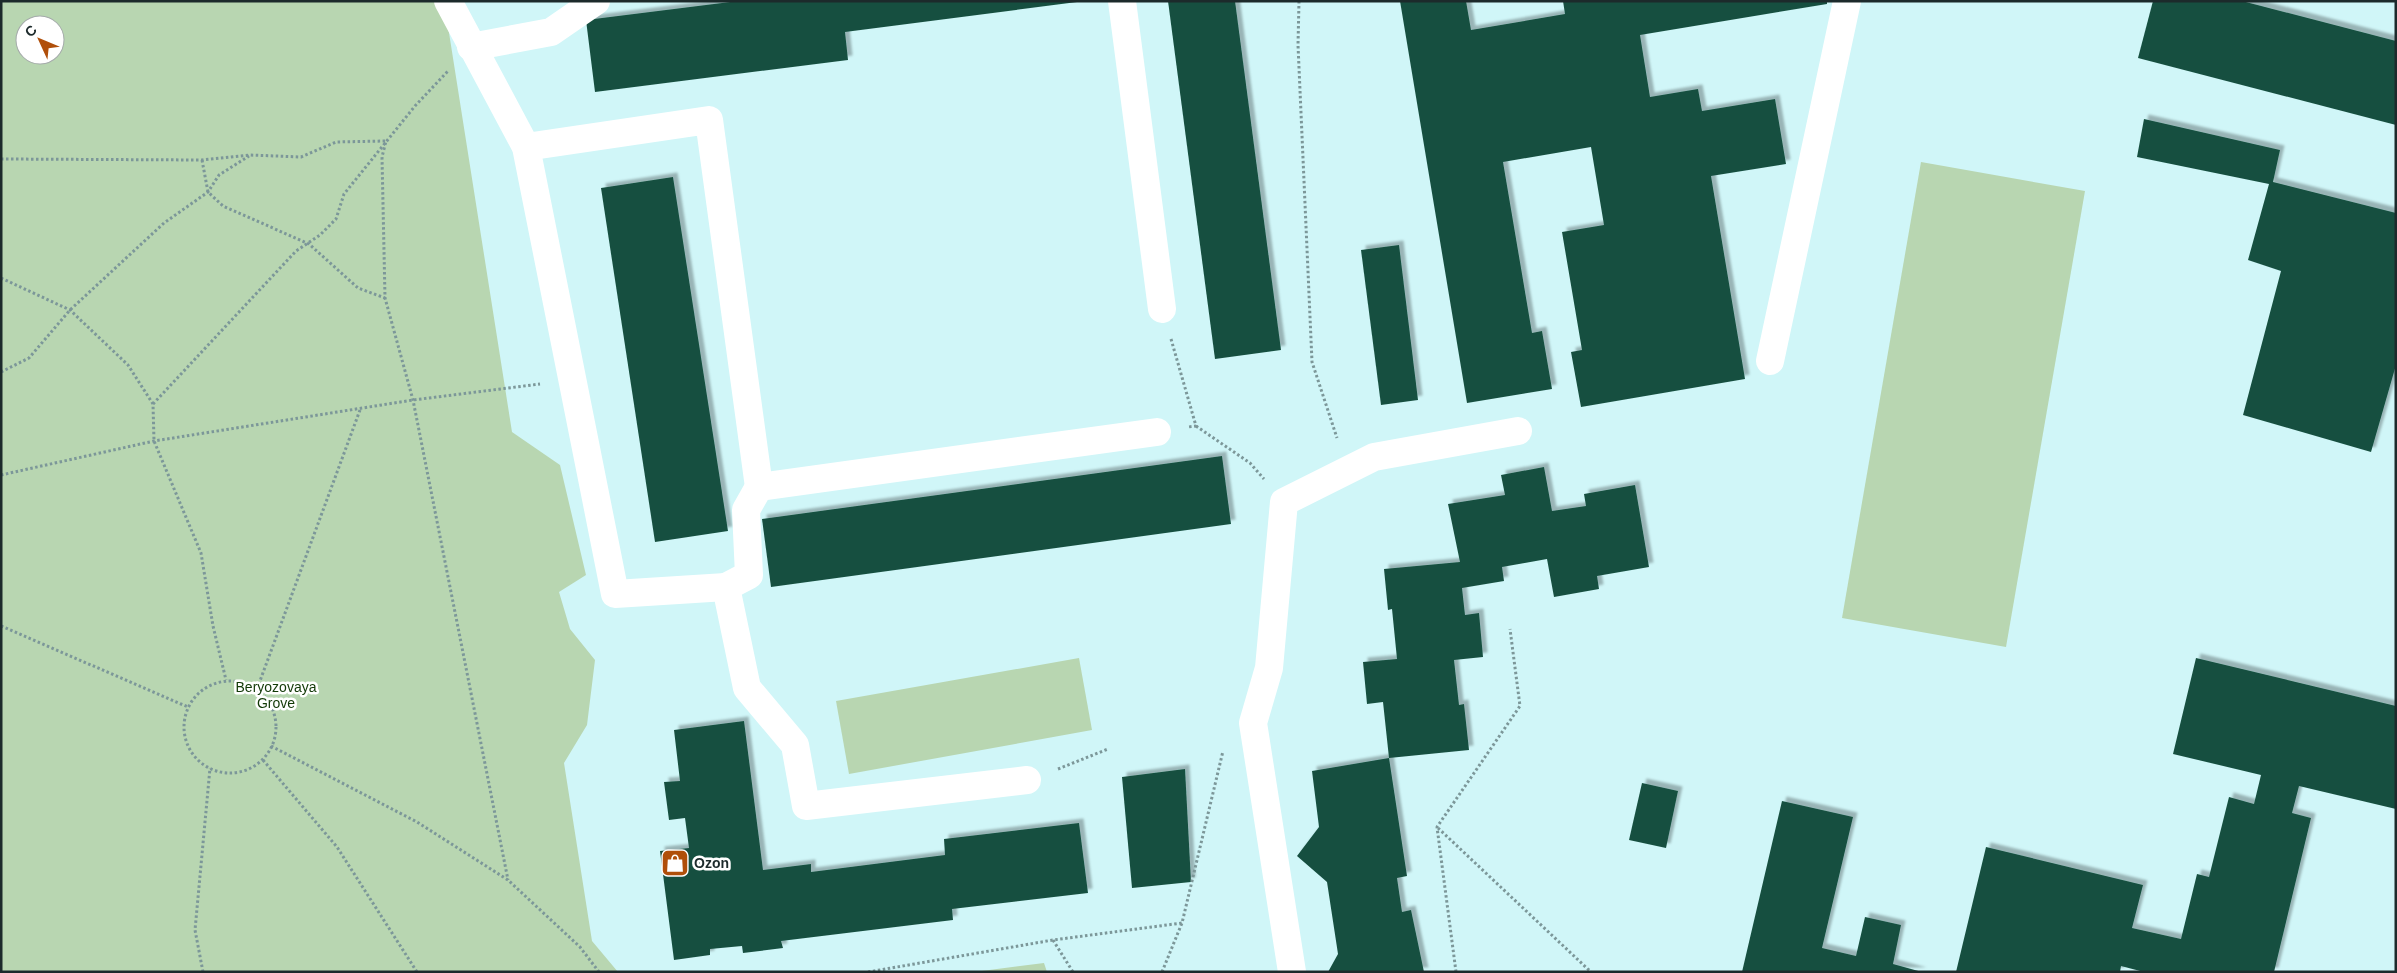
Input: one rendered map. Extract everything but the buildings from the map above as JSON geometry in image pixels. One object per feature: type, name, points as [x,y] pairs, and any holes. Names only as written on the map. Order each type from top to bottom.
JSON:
[{"type":"lane","points":[[448,1],[526,147],[615,594],[726,587],[749,575],[746,510],[759,487],[709,120],[526,147]]},
{"type":"lane","points":[[471,47],[551,32],[596,1]]},
{"type":"lane","points":[[1122,1],[1162,309]]},
{"type":"lane","points":[[1770,361],[1847,1]]},
{"type":"lane","points":[[1292,972],[1253,723],[1269,668],[1284,502],[1374,457],[1518,431]]},
{"type":"lane","points":[[759,487],[1157,432]]},
{"type":"lane","points":[[726,587],[747,688],[795,745],[806,806],[1027,780]]},
{"type":"path","points":[[1299,1],[1298,45],[1312,362],[1348,470]]},
{"type":"path","points":[[152,404],[296,252],[309,244],[336,219],[344,194],[386,141],[471,47]]},
{"type":"path","points":[[1,159],[202,160],[250,155],[301,157],[336,142],[386,141]]},
{"type":"path","points":[[386,141],[382,158],[385,298],[413,400],[508,880]]},
{"type":"path","points":[[1,372],[29,358],[70,310],[164,224],[208,192],[219,175],[250,155]]},
{"type":"path","points":[[202,160],[208,192],[223,206],[309,244],[358,288],[385,298]]},
{"type":"path","points":[[1,278],[70,310],[128,365],[152,404],[154,441],[201,553],[213,626],[226,680]]},
{"type":"path","points":[[1162,309],[1196,426],[1250,463],[1284,502]]},
{"type":"path","points":[[1,476],[154,441],[360,410],[413,400],[572,379]]},
{"type":"path","points":[[256,689],[360,410]]},
{"type":"path","points":[[1157,432],[1196,426]]},
{"type":"path","points":[[1,626],[188,707]]},
{"type":"path","points":[[1456,972],[1437,827],[1520,706],[1510,629]]},
{"type":"path","points":[[226,680],[242,682],[256,689],[268,700],[275,715],[276,731],[272,746],[262,760],[249,769],[234,773],[217,772],[203,765],[191,753],[185,739],[183,723],[188,707],[197,694],[210,684],[226,680]]},
{"type":"path","points":[[272,746],[417,822],[508,880],[580,947],[600,972]]},
{"type":"path","points":[[1162,972],[1182,923],[1225,746]]},
{"type":"path","points":[[1027,780],[1108,749]]},
{"type":"path","points":[[262,760],[337,847],[417,972]]},
{"type":"path","points":[[203,972],[195,930],[210,768]]},
{"type":"path","points":[[1437,827],[1591,972]]},
{"type":"path","points":[[868,972],[1053,940],[1182,923]]},
{"type":"path","points":[[1053,940],[1073,972]]},
{"type":"green space","name":"Beryozovaya Grove","points":[[1,1],[444,1],[512,432],[560,465],[586,575],[559,592],[570,629],[595,660],[587,725],[564,763],[592,941],[618,972],[1,972]]},
{"type":"green space","points":[[1921,162],[2085,191],[2006,647],[1842,618]]},
{"type":"green space","points":[[1079,658],[1092,730],[849,774],[836,701]]},
{"type":"green space","points":[[1044,963],[1047,972],[974,972]]},
{"type":"place","name":"Ozon","points":[[675,863]]}]
